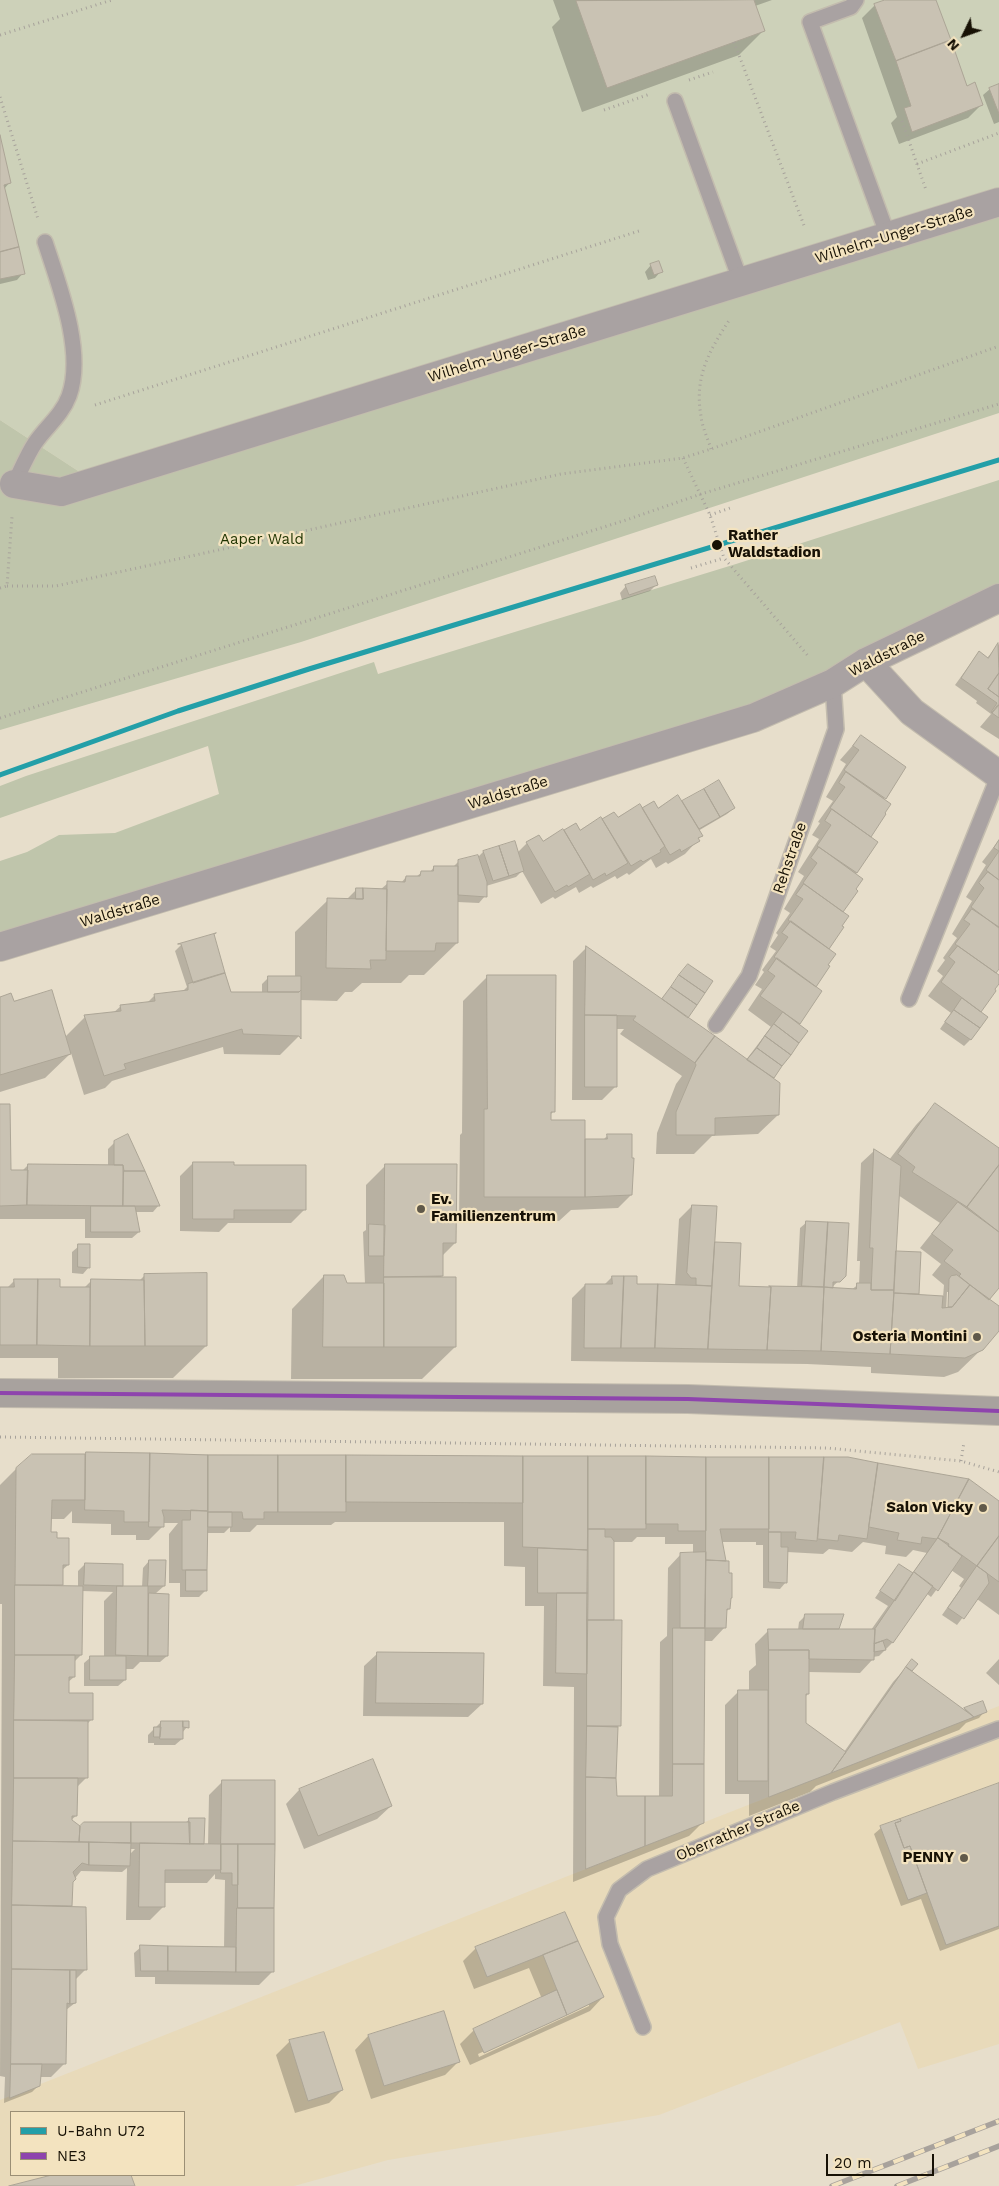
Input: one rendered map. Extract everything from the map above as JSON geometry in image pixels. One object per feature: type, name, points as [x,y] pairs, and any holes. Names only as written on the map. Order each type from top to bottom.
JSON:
[{"type":"main road","points":[[0,1393],[688,1399],[999,1411]]},
{"type":"street","name":"Wilhelm-Unger-Straße","points":[[14,484],[62,492],[999,202]]},
{"type":"street","name":"Waldstraße","points":[[0,948],[753,718],[833,683],[866,662],[999,598]]},
{"type":"street","points":[[866,662],[912,712],[999,775]]},
{"type":"lane","points":[[856,0],[851,6],[810,22],[888,236]]},
{"type":"lane","points":[[675,101],[741,282]]},
{"type":"lane","points":[[14,484],[36,443],[57,418],[68,396],[75,368],[66,308],[45,242]]},
{"type":"lane","name":"Rehstraße","points":[[716,1025],[749,976],[836,728],[833,683]]},
{"type":"lane","points":[[910,999],[999,775]]},
{"type":"lane","name":"Oberrather Straße","points":[[643,2027],[610,1944],[606,1917],[619,1890],[647,1869],[833,1792],[999,1729]]},
{"type":"path","points":[[0,34],[112,0]]},
{"type":"path","points":[[734,42],[817,258]]},
{"type":"path","points":[[0,98],[45,242]]},
{"type":"path","points":[[902,121],[937,222]]},
{"type":"path","points":[[918,164],[999,133]]},
{"type":"path","points":[[57,418],[642,230]]},
{"type":"path","points":[[711,449],[701,417],[699,382],[710,350],[732,316]]},
{"type":"path","points":[[0,588],[6,586],[56,586],[561,474],[683,458],[999,346]]},
{"type":"path","points":[[0,718],[626,520],[701,494],[999,404]]},
{"type":"path","points":[[683,458],[710,515],[724,558],[814,663]]},
{"type":"path","points":[[6,586],[14,484]]},
{"type":"path","points":[[710,515],[733,507]]},
{"type":"path","points":[[691,568],[724,558]]},
{"type":"path","points":[[0,1437],[827,1448],[961,1461],[999,1472]]},
{"type":"shaded area","points":[[999,1706],[999,2044],[918,2069],[900,2022],[659,2115],[388,2160],[294,2186],[0,2186],[0,2100]]},
{"type":"green space","points":[[0,0],[999,0],[999,196],[92,480],[0,420]]},
{"type":"green space","name":"Aaper Wald","points":[[999,196],[999,413],[301,642],[0,730],[0,420],[92,480]]},
{"type":"green space","points":[[999,480],[999,590],[748,711],[0,942],[0,861],[27,852],[59,835],[115,833],[219,794],[208,746],[0,818],[0,786],[374,662],[378,674],[736,564]]},
{"type":"building","points":[[754,0],[765,31],[607,88],[576,1]]},
{"type":"building","points":[[885,0],[936,0],[951,40],[896,61],[874,4]]},
{"type":"building","points":[[951,40],[967,86],[975,82],[983,105],[912,132],[904,108],[911,106],[896,61]]},
{"type":"building","points":[[999,84],[999,114],[989,88]]},
{"type":"building","points":[[0,135],[11,183],[4,185],[19,247],[0,252]]},
{"type":"building","points":[[19,247],[25,274],[0,279],[0,252]]},
{"type":"building","points":[[659,261],[663,272],[654,275],[650,264]]},
{"type":"building","points":[[655,576],[658,585],[629,595],[625,585]]},
{"type":"building","points":[[998,643],[999,673],[988,689],[999,697],[999,705],[992,713],[997,703],[961,678],[979,651],[988,658]]},
{"type":"building","points":[[999,673],[999,697],[988,689]]},
{"type":"building","points":[[999,705],[999,718],[992,713]]},
{"type":"building","points":[[861,735],[906,767],[886,799],[844,770],[859,750],[853,746]]},
{"type":"building","points":[[846,772],[891,804],[871,837],[830,808],[845,787],[839,783]]},
{"type":"building","points":[[719,780],[735,808],[720,817],[704,789]]},
{"type":"building","points":[[704,789],[720,817],[699,829],[682,801]]},
{"type":"building","points":[[678,795],[703,836],[698,838],[700,841],[681,852],[680,849],[670,855],[642,808],[654,801],[658,808]]},
{"type":"building","points":[[640,804],[665,846],[660,850],[661,852],[631,866],[602,819],[614,812],[618,817]]},
{"type":"building","points":[[832,809],[878,842],[857,873],[817,846],[831,825],[825,821]]},
{"type":"building","points":[[601,817],[628,863],[606,876],[605,873],[593,880],[564,830],[576,823],[580,830]]},
{"type":"building","points":[[563,829],[590,874],[555,892],[526,842],[539,835],[543,841]]},
{"type":"building","points":[[999,840],[999,851],[994,848]]},
{"type":"building","points":[[515,841],[524,871],[509,876],[499,846]]},
{"type":"building","points":[[499,846],[509,876],[493,881],[483,851]]},
{"type":"building","points":[[819,847],[863,879],[856,889],[858,891],[843,912],[803,883],[817,863],[811,858]]},
{"type":"building","points":[[999,851],[999,880],[986,870]]},
{"type":"building","points":[[478,855],[487,882],[487,897],[458,895],[458,860]]},
{"type":"building","points":[[434,866],[458,866],[458,943],[436,943],[435,951],[386,951],[387,881],[405,882],[406,876],[420,876],[421,871],[433,871]]},
{"type":"building","points":[[988,872],[999,880],[999,928],[971,907],[984,888],[979,883]]},
{"type":"building","points":[[804,884],[849,916],[829,949],[788,920],[803,899],[796,895]]},
{"type":"building","points":[[356,888],[363,888],[363,899],[356,899]]},
{"type":"building","points":[[363,888],[387,889],[386,960],[370,960],[371,969],[326,968],[327,898],[363,899]]},
{"type":"building","points":[[972,909],[999,927],[999,969],[996,973],[955,944],[970,924],[964,920]]},
{"type":"building","points":[[791,921],[836,954],[816,987],[774,957],[788,937],[782,933]]},
{"type":"building","points":[[216,933],[214,934],[225,973],[193,983],[181,944],[178,944]]},
{"type":"building","points":[[586,946],[715,1036],[695,1063],[633,1020],[636,1016],[585,1015]]},
{"type":"building","points":[[958,946],[999,975],[999,984],[995,989],[996,991],[981,1012],[941,982],[955,962],[949,957]]},
{"type":"building","points":[[777,958],[822,991],[800,1024],[760,996],[775,976],[768,971]]},
{"type":"building","points":[[688,964],[713,981],[705,993],[679,975]]},
{"type":"building","points":[[225,973],[231,992],[299,992],[301,990],[301,1039],[299,1036],[243,1034],[242,1029],[124,1064],[126,1069],[104,1076],[84,1015],[121,1011],[120,1005],[155,1001],[154,994],[188,990],[188,984]]},
{"type":"building","points":[[487,975],[556,975],[555,1112],[551,1112],[551,1120],[585,1120],[585,1197],[484,1197],[484,1109],[487,1109]]},
{"type":"building","points":[[679,975],[705,993],[697,1005],[671,987]]},
{"type":"building","points":[[268,976],[301,976],[301,990],[299,992],[268,992]]},
{"type":"building","points":[[671,987],[697,1005],[688,1018],[662,999]]},
{"type":"building","points":[[52,990],[71,1054],[0,1075],[0,997],[11,993],[14,1001]]},
{"type":"building","points":[[962,998],[988,1017],[980,1028],[954,1010]]},
{"type":"building","points":[[954,1010],[980,1028],[971,1040],[945,1022]]},
{"type":"building","points":[[783,1012],[808,1031],[799,1043],[774,1024]]},
{"type":"building","points":[[585,1015],[617,1015],[617,1087],[585,1087]]},
{"type":"building","points":[[774,1024],[799,1043],[791,1055],[765,1036]]},
{"type":"building","points":[[715,1036],[780,1083],[779,1115],[715,1118],[715,1135],[676,1135],[676,1112],[696,1065],[695,1063]]},
{"type":"building","points":[[765,1036],[791,1055],[782,1066],[757,1048]]},
{"type":"building","points":[[757,1048],[782,1066],[774,1078],[747,1060]]},
{"type":"building","points":[[935,1103],[999,1148],[999,1165],[967,1207],[912,1172],[915,1167],[898,1154]]},
{"type":"building","points":[[0,1104],[10,1104],[11,1170],[28,1170],[27,1205],[0,1206]]},
{"type":"building","points":[[128,1134],[145,1171],[124,1171],[123,1165],[114,1165],[114,1141]]},
{"type":"building","points":[[607,1134],[632,1134],[632,1158],[634,1158],[632,1195],[585,1197],[585,1139],[607,1139]]},
{"type":"building","points":[[874,1149],[901,1166],[894,1290],[871,1290],[873,1248],[870,1248]]},
{"type":"building","points":[[193,1162],[234,1162],[234,1165],[306,1165],[306,1210],[234,1210],[234,1219],[193,1219]]},
{"type":"building","points":[[28,1164],[123,1165],[123,1206],[27,1205]]},
{"type":"building","points":[[385,1164],[457,1164],[456,1243],[443,1243],[443,1276],[384,1277]]},
{"type":"building","points":[[999,1165],[999,1232],[967,1207]]},
{"type":"building","points":[[124,1171],[145,1171],[160,1206],[123,1206]]},
{"type":"building","points":[[958,1202],[999,1232],[999,1288],[989,1300],[959,1276],[961,1274],[944,1261],[953,1250],[932,1234]]},
{"type":"building","points":[[692,1205],[717,1206],[712,1286],[696,1285],[696,1278],[691,1278],[687,1273]]},
{"type":"building","points":[[91,1206],[135,1206],[140,1232],[91,1232]]},
{"type":"building","points":[[806,1221],[828,1222],[824,1287],[802,1286]]},
{"type":"building","points":[[828,1222],[849,1223],[846,1276],[840,1282],[833,1282],[833,1288],[824,1287]]},
{"type":"building","points":[[369,1224],[385,1225],[384,1256],[369,1256]]},
{"type":"building","points":[[715,1242],[741,1243],[739,1286],[771,1287],[767,1350],[708,1349]]},
{"type":"building","points":[[78,1244],[90,1244],[90,1268],[78,1267]]},
{"type":"building","points":[[896,1251],[921,1252],[919,1294],[894,1293]]},
{"type":"building","points":[[207,1273],[207,1346],[145,1346],[144,1274]]},
{"type":"building","points":[[324,1275],[344,1275],[347,1283],[384,1283],[384,1347],[323,1347]]},
{"type":"building","points":[[957,1275],[970,1285],[952,1307],[948,1307],[949,1279],[951,1276]]},
{"type":"building","points":[[612,1276],[624,1276],[621,1348],[584,1348],[585,1284],[612,1284]]},
{"type":"building","points":[[624,1276],[637,1276],[637,1284],[658,1284],[655,1348],[621,1348]]},
{"type":"building","points":[[384,1277],[456,1277],[456,1347],[384,1347]]},
{"type":"building","points":[[14,1279],[38,1279],[37,1345],[0,1345],[0,1287],[14,1287]]},
{"type":"building","points":[[38,1279],[60,1279],[60,1287],[90,1287],[90,1346],[37,1345]]},
{"type":"building","points":[[91,1279],[144,1280],[145,1346],[90,1346]]},
{"type":"building","points":[[857,1283],[871,1283],[871,1290],[894,1290],[890,1354],[821,1351],[824,1287],[856,1289]]},
{"type":"building","points":[[658,1284],[712,1286],[708,1349],[655,1348]]},
{"type":"building","points":[[970,1285],[999,1306],[999,1331],[983,1350],[965,1358],[890,1354],[894,1293],[943,1296],[942,1308],[952,1307]]},
{"type":"building","points":[[769,1286],[824,1287],[821,1351],[767,1350],[771,1287]]},
{"type":"building","points":[[86,1452],[150,1453],[149,1522],[124,1522],[124,1511],[85,1510]]},
{"type":"building","points":[[150,1453],[208,1455],[208,1511],[162,1510],[164,1527],[149,1527]]},
{"type":"building","points":[[32,1454],[85,1454],[85,1500],[52,1500],[51,1532],[57,1532],[57,1538],[69,1538],[69,1565],[63,1565],[63,1585],[15,1585],[16,1468]]},
{"type":"building","points":[[208,1455],[278,1455],[278,1512],[264,1512],[264,1519],[243,1519],[242,1512],[208,1512]]},
{"type":"building","points":[[278,1455],[346,1455],[346,1512],[278,1512]]},
{"type":"building","points":[[346,1455],[523,1456],[523,1503],[346,1502]]},
{"type":"building","points":[[523,1456],[588,1456],[588,1550],[523,1547]]},
{"type":"building","points":[[588,1456],[646,1456],[646,1529],[588,1529]]},
{"type":"building","points":[[646,1456],[706,1457],[706,1531],[678,1531],[678,1524],[646,1524]]},
{"type":"building","points":[[706,1457],[769,1457],[769,1529],[720,1529],[726,1561],[706,1560]]},
{"type":"building","points":[[769,1457],[824,1457],[817,1541],[795,1539],[796,1532],[769,1532]]},
{"type":"building","points":[[824,1457],[848,1457],[878,1463],[867,1539],[839,1535],[838,1541],[818,1539]]},
{"type":"building","points":[[878,1463],[969,1479],[937,1539],[922,1537],[921,1544],[897,1540],[899,1533],[869,1527]]},
{"type":"building","points":[[969,1479],[999,1501],[999,1536],[977,1566],[938,1538]]},
{"type":"building","points":[[191,1510],[208,1511],[207,1570],[182,1570],[182,1520],[190,1520]]},
{"type":"building","points":[[208,1512],[232,1512],[232,1527],[208,1527]]},
{"type":"building","points":[[588,1529],[605,1529],[605,1537],[611,1537],[614,1541],[614,1620],[587,1620]]},
{"type":"building","points":[[769,1532],[781,1532],[781,1547],[788,1547],[787,1583],[769,1582]]},
{"type":"building","points":[[999,1536],[999,1582],[977,1566]]},
{"type":"building","points":[[938,1538],[949,1544],[948,1546],[962,1556],[938,1591],[914,1572]]},
{"type":"building","points":[[538,1548],[588,1550],[588,1593],[538,1593]]},
{"type":"building","points":[[706,1552],[705,1628],[680,1628],[680,1553]]},
{"type":"building","points":[[149,1560],[166,1560],[165,1586],[148,1586]]},
{"type":"building","points":[[706,1560],[729,1561],[729,1573],[732,1573],[732,1598],[730,1609],[727,1609],[726,1628],[705,1628]]},
{"type":"building","points":[[85,1563],[123,1564],[123,1586],[84,1585]]},
{"type":"building","points":[[899,1564],[913,1573],[895,1601],[880,1591]]},
{"type":"building","points":[[977,1566],[987,1573],[989,1583],[964,1619],[948,1608]]},
{"type":"building","points":[[186,1570],[207,1570],[207,1591],[186,1591]]},
{"type":"building","points":[[914,1572],[933,1586],[893,1643],[887,1639],[874,1644],[875,1629]]},
{"type":"building","points":[[15,1585],[83,1586],[82,1655],[15,1655]]},
{"type":"building","points":[[117,1586],[148,1586],[148,1656],[116,1655]]},
{"type":"building","points":[[149,1593],[169,1594],[168,1656],[148,1656]]},
{"type":"building","points":[[557,1593],[588,1593],[587,1674],[556,1673]]},
{"type":"building","points":[[805,1614],[844,1614],[839,1629],[803,1629]]},
{"type":"building","points":[[587,1620],[622,1620],[621,1726],[587,1726]]},
{"type":"building","points":[[673,1628],[705,1628],[704,1764],[673,1764]]},
{"type":"building","points":[[768,1629],[875,1629],[874,1660],[809,1659],[809,1650],[769,1650]]},
{"type":"building","points":[[883,1641],[886,1650],[874,1652],[874,1644]]},
{"type":"building","points":[[769,1650],[809,1650],[809,1694],[806,1694],[806,1723],[846,1752],[831,1773],[769,1797]]},
{"type":"building","points":[[377,1652],[484,1653],[483,1704],[376,1703]]},
{"type":"building","points":[[15,1655],[75,1655],[75,1677],[69,1677],[69,1693],[93,1693],[93,1720],[14,1720]]},
{"type":"building","points":[[90,1656],[126,1656],[126,1680],[90,1680]]},
{"type":"building","points":[[912,1659],[918,1664],[912,1671],[906,1667]]},
{"type":"building","points":[[906,1667],[974,1717],[831,1773],[846,1752]]},
{"type":"building","points":[[738,1690],[768,1690],[768,1781],[738,1781]]},
{"type":"building","points":[[983,1701],[987,1712],[974,1717],[964,1708]]},
{"type":"building","points":[[14,1720],[88,1721],[88,1778],[14,1778]]},
{"type":"building","points":[[161,1721],[183,1721],[183,1739],[160,1739]]},
{"type":"building","points":[[183,1721],[189,1721],[189,1728],[183,1727]]},
{"type":"building","points":[[587,1726],[618,1727],[616,1778],[586,1777]]},
{"type":"building","points":[[154,1727],[161,1727],[160,1737],[154,1737]]},
{"type":"building","points":[[373,1759],[392,1806],[318,1836],[299,1789]]},
{"type":"building","points":[[673,1764],[704,1764],[704,1823],[645,1846],[645,1796],[672,1796]]},
{"type":"building","points":[[586,1777],[616,1778],[617,1796],[645,1796],[645,1846],[586,1869]]},
{"type":"building","points":[[14,1778],[78,1778],[77,1816],[72,1816],[72,1820],[80,1826],[79,1842],[13,1841]]},
{"type":"building","points":[[222,1780],[275,1780],[275,1844],[221,1844]]},
{"type":"building","points":[[999,1783],[999,1926],[946,1945],[910,1846],[904,1848],[895,1823],[901,1821],[900,1819]]},
{"type":"building","points":[[189,1818],[205,1818],[204,1844],[190,1844]]},
{"type":"building","points":[[900,1819],[901,1821],[895,1823],[904,1848],[910,1846],[927,1893],[908,1900],[880,1826]]},
{"type":"building","points":[[84,1822],[131,1822],[131,1843],[79,1842],[80,1826]]},
{"type":"building","points":[[131,1822],[190,1822],[190,1844],[131,1843]]},
{"type":"building","points":[[13,1841],[89,1842],[89,1865],[82,1863],[73,1872],[76,1879],[73,1882],[72,1906],[12,1905]]},
{"type":"building","points":[[89,1842],[131,1843],[130,1866],[89,1865]]},
{"type":"building","points":[[140,1843],[221,1844],[221,1870],[165,1870],[165,1907],[139,1907]]},
{"type":"building","points":[[221,1844],[238,1844],[238,1885],[232,1885],[232,1873],[221,1873]]},
{"type":"building","points":[[238,1844],[275,1844],[274,1908],[238,1908]]},
{"type":"building","points":[[12,1905],[86,1907],[87,1970],[12,1969]]},
{"type":"building","points":[[237,1908],[274,1908],[274,1972],[236,1972]]},
{"type":"building","points":[[565,1912],[578,1941],[487,1977],[475,1947]]},
{"type":"building","points":[[578,1941],[604,1997],[567,2015],[543,1955]]},
{"type":"building","points":[[140,1945],[168,1946],[168,1971],[141,1971]]},
{"type":"building","points":[[168,1946],[236,1947],[236,1972],[168,1971]]},
{"type":"building","points":[[12,1969],[70,1970],[70,2004],[67,2003],[66,2064],[11,2064]]},
{"type":"building","points":[[70,1970],[76,1970],[76,2003],[70,2004]]},
{"type":"building","points":[[557,1990],[567,2015],[484,2053],[473,2029]]},
{"type":"building","points":[[444,2011],[460,2062],[384,2086],[368,2035]]},
{"type":"building","points":[[324,2032],[343,2090],[308,2101],[289,2040]]},
{"type":"building","points":[[11,2064],[42,2064],[40,2086],[10,2098]]},
{"type":"building","points":[[48,2176],[131,2176],[135,2186],[9,2186]]},
{"type":"railway","points":[[832,2186],[999,2121]]},
{"type":"railway","points":[[897,2186],[999,2146]]},
{"type":"metro line","name":"U72","points":[[0,775],[178,711],[309,669],[999,460]]},
{"type":"transit line","name":"NE3","points":[[0,1393],[688,1399],[999,1411]]},
{"type":"place","name":"Rather Waldstadion","points":[[717,545]]},
{"type":"place","name":"Ev. Familienzentrum","points":[[421,1209]]},
{"type":"place","name":"Osteria Montini","points":[[977,1337]]},
{"type":"place","name":"Salon Vicky","points":[[983,1508]]},
{"type":"place","name":"PENNY","points":[[964,1858]]}]
